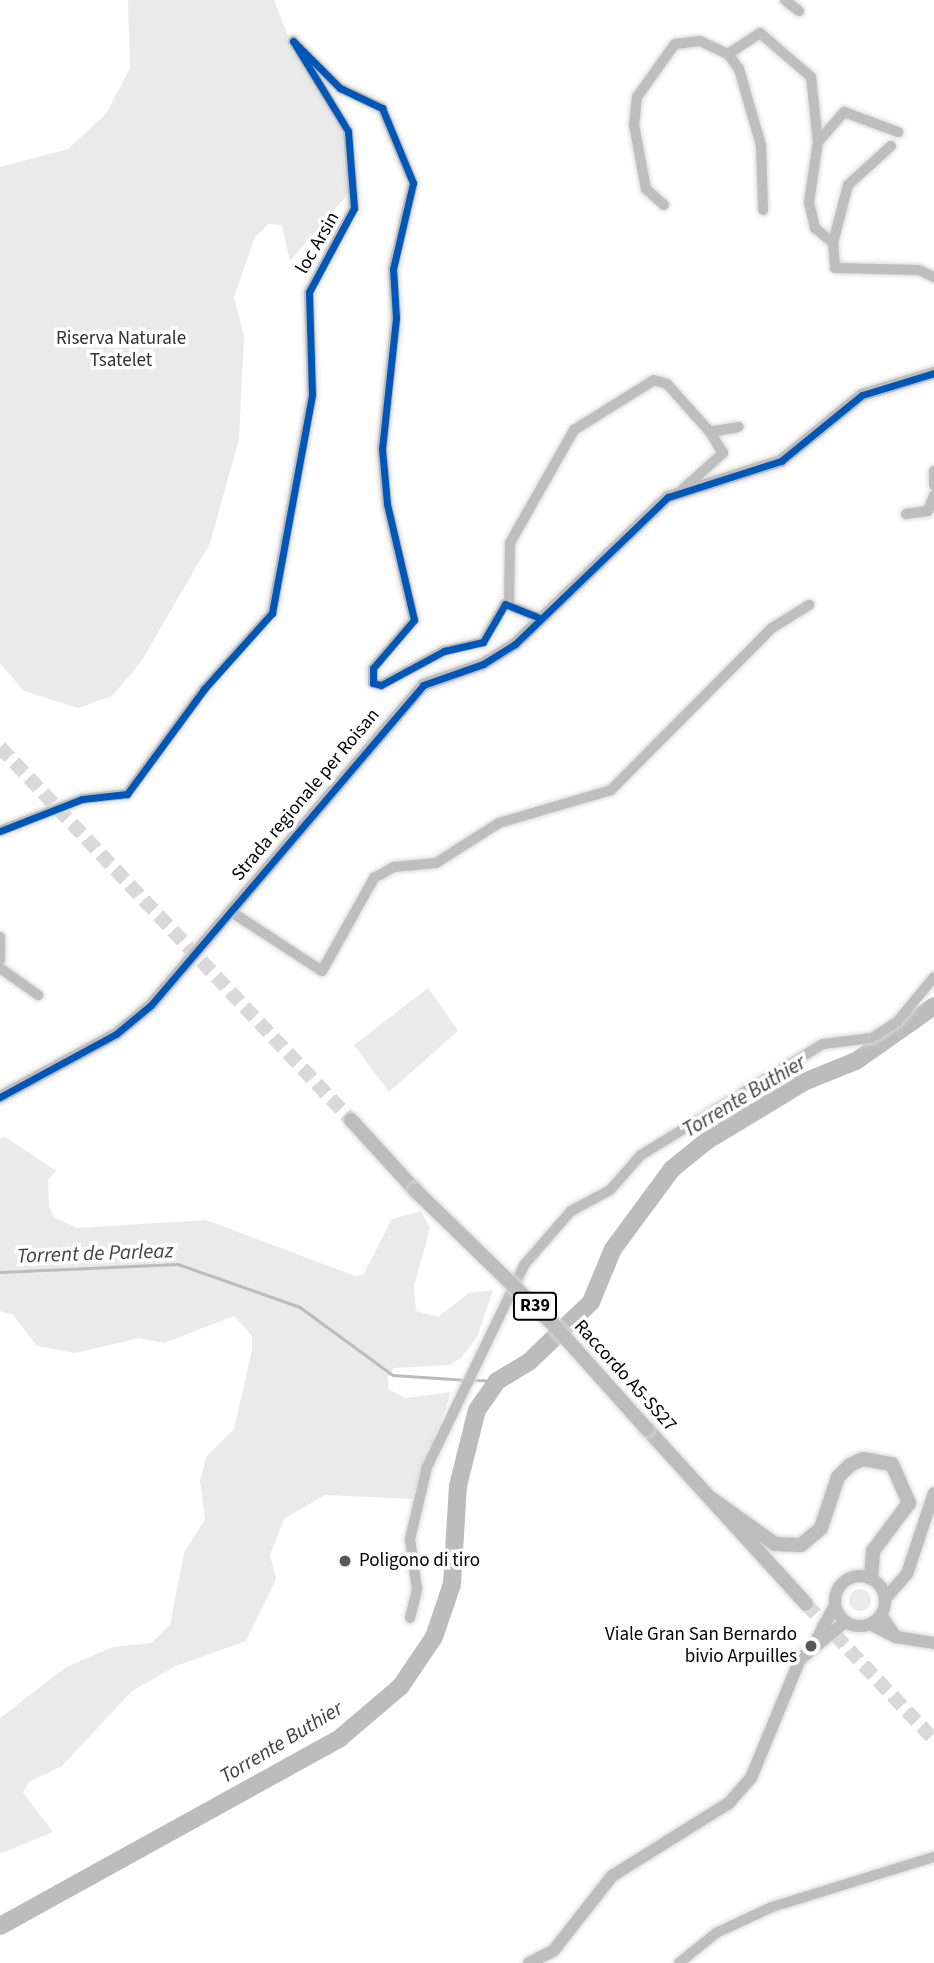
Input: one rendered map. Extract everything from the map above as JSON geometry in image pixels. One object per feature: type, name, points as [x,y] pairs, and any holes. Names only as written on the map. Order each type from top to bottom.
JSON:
[{"type":"highway","name":"Raccordo A5-SS27","points":[[351,1120],[415,1190],[544,1315],[806,1604]]},
{"type":"highway","points":[[709,1497],[775,1544],[801,1545],[821,1528],[838,1477],[850,1465],[863,1459],[892,1464],[909,1503],[873,1551],[875,1581]]},
{"type":"main road","name":"Strada regionale per Roisan","points":[[0,1097],[134,1021],[409,698],[433,678],[496,658],[645,513],[683,489],[781,461],[862,394],[934,373]]},
{"type":"main road","points":[[870,1624],[881,1615],[885,1598],[909,1567],[934,1493]]},
{"type":"main road","points":[[529,1963],[554,1950],[612,1877],[729,1803],[751,1778],[786,1681],[814,1644],[835,1606],[842,1583],[875,1581],[890,1584],[909,1567]]},
{"type":"main road","points":[[875,1581],[885,1598]]},
{"type":"main road","points":[[835,1606],[845,1622]]},
{"type":"main road","points":[[881,1615],[896,1637]]},
{"type":"main road","points":[[814,1644],[845,1622],[870,1624],[896,1637],[934,1643]]},
{"type":"street","points":[[785,0],[799,11]]},
{"type":"street","points":[[728,54],[760,33],[778,43],[811,76],[818,142],[809,202],[816,228],[833,243]]},
{"type":"street","name":"loc Arsin","points":[[0,831],[82,799],[127,794],[204,689],[272,613],[312,396],[309,292],[354,208],[348,131],[293,41],[340,88],[383,108],[414,183],[393,269],[396,318],[382,449],[387,504],[414,620],[373,668],[373,683],[381,685],[444,651],[483,642],[509,602]]},
{"type":"street","points":[[664,205],[646,189],[634,125],[637,97],[675,44],[700,41],[728,54],[739,69],[761,145],[763,210]]},
{"type":"street","points":[[818,142],[844,112],[898,132]]},
{"type":"street","points":[[891,146],[848,185],[833,243],[835,268],[919,270],[934,277]]},
{"type":"street","points":[[538,617],[509,602],[510,543],[575,430],[654,380],[667,384],[710,432],[723,453],[683,489]]},
{"type":"street","points":[[710,432],[739,427]]},
{"type":"street","points":[[934,471],[934,485]]},
{"type":"street","points":[[906,514],[928,511],[934,495]]},
{"type":"street","points":[[230,911],[322,971],[374,878],[394,867],[436,863],[499,823],[611,790],[772,628],[809,605]]},
{"type":"street","points":[[0,937],[0,960]]},
{"type":"street","points":[[0,968],[38,995]]},
{"type":"street","points":[[410,1618],[417,1604],[410,1539],[414,1517],[455,1405],[524,1265],[570,1211],[604,1194],[641,1155],[823,1044],[872,1038],[897,1023],[934,977]]},
{"type":"street","points":[[679,1963],[716,1933],[772,1907],[934,1857]]},
{"type":"green space","name":"Riserva Naturale Tsatelet","points":[[128,0],[274,0],[288,36],[346,132],[350,192],[290,261],[282,225],[269,224],[255,237],[234,297],[244,336],[239,439],[210,543],[141,662],[112,696],[78,708],[24,691],[0,663],[0,167],[68,149],[106,114],[130,68]]},
{"type":"green space","points":[[428,988],[458,1031],[389,1092],[354,1045]]},
{"type":"green space","points":[[5,1137],[56,1171],[48,1180],[49,1206],[54,1217],[77,1228],[206,1220],[355,1276],[363,1275],[392,1219],[421,1211],[430,1228],[414,1286],[416,1311],[438,1317],[469,1293],[493,1290],[477,1337],[461,1358],[450,1365],[394,1368],[388,1377],[388,1389],[405,1398],[451,1392],[414,1499],[325,1495],[284,1519],[270,1555],[276,1579],[246,1641],[176,1666],[132,1691],[62,1766],[29,1782],[23,1793],[53,1832],[0,1854],[0,1718],[66,1667],[113,1647],[151,1643],[170,1625],[184,1553],[205,1519],[200,1481],[206,1457],[234,1429],[252,1350],[252,1336],[234,1316],[164,1343],[139,1338],[75,1353],[37,1346],[13,1315],[0,1311],[0,1139]]},
{"type":"green space","points":[[860,1589],[868,1592],[871,1600],[868,1608],[860,1611],[852,1608],[849,1600],[852,1592]]},
{"type":"waterway","name":"Torrente Buthier","points":[[0,1926],[340,1738],[401,1686],[434,1637],[452,1584],[458,1486],[477,1410],[497,1381],[530,1361],[591,1302],[613,1249],[672,1169],[708,1140],[804,1082],[856,1061],[934,1006]]},
{"type":"waterway","name":"Torrent de Parleaz","points":[[0,1272],[178,1264],[300,1307],[393,1375],[467,1380]]},
{"type":"waterway","name":"Torrent de Parleaz","points":[[473,1380],[497,1381]]},
{"type":"tunnel","points":[[0,747],[351,1120]]},
{"type":"tunnel","points":[[806,1604],[934,1740]]},
{"type":"cycle path","points":[[0,831],[82,799],[127,794],[204,689],[272,613],[312,395],[309,292],[354,208],[348,131],[293,41],[340,88],[382,108],[413,183],[393,269],[396,318],[382,449],[387,504],[414,620],[373,668],[373,683],[381,685],[444,651],[483,642],[505,604],[538,617]]},
{"type":"cycle path","points":[[0,1097],[116,1034],[151,1005],[423,685],[483,664],[515,644],[668,497],[781,461],[862,395],[934,373]]},
{"type":"place","name":"Poligono di tiro","points":[[345,1561]]},
{"type":"place","name":"Viale Gran San Bernardo bivio Arpuilles","points":[[811,1646]]}]
